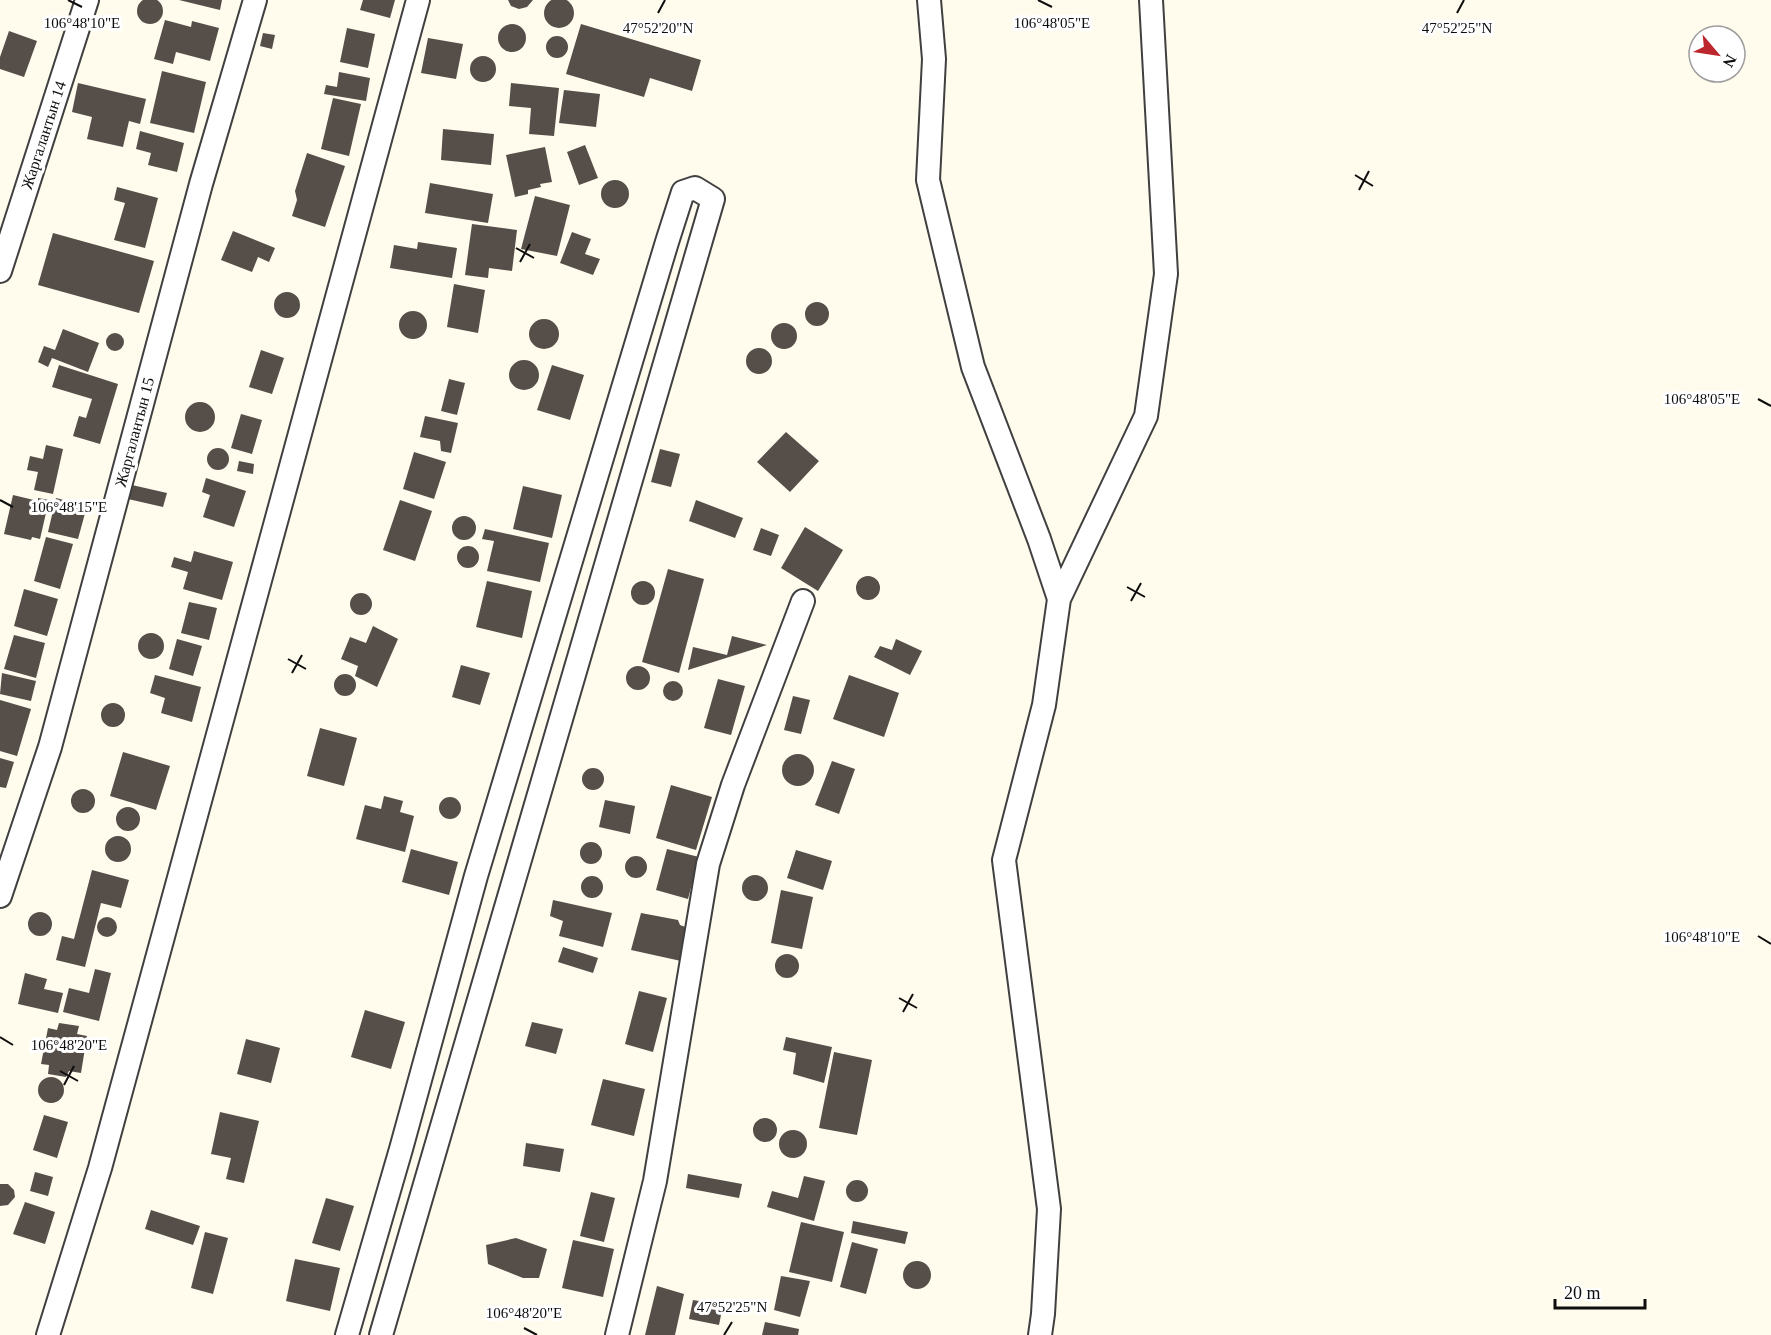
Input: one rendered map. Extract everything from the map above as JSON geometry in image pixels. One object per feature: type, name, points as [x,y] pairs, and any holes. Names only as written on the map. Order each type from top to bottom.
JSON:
[{"type":"street","name":"Жаргалантын 14","points":[[0,271],[87,0]]},
{"type":"street","name":"Жаргалантын 15","points":[[0,896],[50,747],[201,184],[255,0]]},
{"type":"street","points":[[48,1335],[100,1168],[417,0]]},
{"type":"street","points":[[929,0],[934,59],[928,180],[973,367],[1039,538],[1059,599]]},
{"type":"street","points":[[1040,1335],[1049,1209],[1004,860],[1044,705],[1059,599],[1146,416],[1166,274],[1151,0]]},
{"type":"street","points":[[346,1335],[401,1149],[476,876],[666,242],[683,192],[695,188],[713,199],[381,1335]]},
{"type":"street","points":[[617,1335],[655,1181],[708,864],[733,785],[803,601]]},
{"type":"street","points":[[476,876],[512,887]]},
{"type":"street","points":[[401,1149],[433,1159]]},
{"type":"building","points":[[150,-2],[159,2],[163,11],[159,20],[150,24],[141,20],[137,11],[141,2]]},
{"type":"building","points":[[559,-2],[565,-1],[573,7],[573,19],[565,27],[559,28],[553,27],[545,19],[544,13],[545,7],[553,-1]]},
{"type":"building","points":[[179,0],[222,0],[220,10]]},
{"type":"building","points":[[363,0],[395,0],[390,18],[360,10]]},
{"type":"building","points":[[508,0],[533,0],[527,7],[519,9],[511,6]]},
{"type":"building","points":[[165,20],[191,27],[192,21],[219,28],[210,61],[176,52],[173,64],[154,59]]},
{"type":"building","points":[[512,24],[522,28],[526,38],[522,48],[512,52],[502,48],[498,38],[502,28]]},
{"type":"building","points":[[581,24],[701,60],[692,91],[650,78],[644,97],[566,74]]},
{"type":"building","points":[[347,28],[375,34],[368,68],[340,62]]},
{"type":"building","points":[[9,31],[37,41],[24,77],[0,69],[0,57]]},
{"type":"building","points":[[263,33],[275,35],[272,49],[260,46]]},
{"type":"building","points":[[557,36],[565,39],[568,47],[565,55],[557,58],[549,55],[546,47],[549,39]]},
{"type":"building","points":[[428,38],[463,44],[456,79],[421,73]]},
{"type":"building","points":[[483,56],[492,60],[496,69],[492,78],[483,82],[474,78],[470,69],[474,60]]},
{"type":"building","points":[[162,71],[206,82],[194,133],[150,123]]},
{"type":"building","points":[[339,72],[370,78],[366,101],[324,94],[326,85],[337,87]]},
{"type":"building","points":[[78,83],[146,99],[140,124],[129,121],[123,147],[87,139],[92,117],[72,112]]},
{"type":"building","points":[[511,83],[559,88],[554,136],[529,134],[531,108],[509,106]]},
{"type":"building","points":[[564,90],[600,94],[596,127],[559,123]]},
{"type":"building","points":[[333,98],[361,104],[349,156],[321,149]]},
{"type":"building","points":[[443,129],[494,134],[491,165],[441,160]]},
{"type":"building","points":[[140,131],[184,143],[177,172],[148,165],[151,153],[136,149]]},
{"type":"building","points":[[585,145],[598,178],[579,185],[567,152]]},
{"type":"building","points":[[545,147],[552,182],[540,184],[541,187],[528,190],[528,194],[515,197],[506,155]]},
{"type":"building","points":[[307,153],[345,166],[325,227],[292,216],[297,200],[295,191]]},
{"type":"building","points":[[615,180],[625,184],[629,194],[625,204],[615,208],[605,204],[601,194],[605,184]]},
{"type":"building","points":[[430,183],[493,194],[488,223],[425,213]]},
{"type":"building","points":[[117,187],[158,198],[145,248],[114,240],[125,203],[114,200]]},
{"type":"building","points":[[535,196],[570,205],[557,256],[521,249]]},
{"type":"building","points":[[472,224],[517,230],[512,271],[489,268],[488,278],[465,275]]},
{"type":"building","points":[[233,231],[275,248],[269,262],[258,257],[252,272],[221,260]]},
{"type":"building","points":[[572,232],[591,239],[585,254],[600,259],[593,275],[560,263]]},
{"type":"building","points":[[53,233],[154,261],[139,313],[38,285]]},
{"type":"building","points":[[418,242],[457,248],[452,278],[390,268],[394,245],[417,249]]},
{"type":"building","points":[[454,284],[485,290],[478,333],[447,327]]},
{"type":"building","points":[[287,292],[296,296],[300,305],[296,314],[287,318],[278,314],[274,305],[278,296]]},
{"type":"building","points":[[817,302],[822,303],[828,309],[828,319],[822,325],[817,326],[812,325],[806,319],[805,314],[806,309],[812,303]]},
{"type":"building","points":[[413,311],[423,315],[427,325],[423,335],[413,339],[403,335],[399,325],[403,315]]},
{"type":"building","points":[[544,319],[550,320],[558,328],[558,340],[550,348],[544,349],[538,348],[530,340],[529,334],[530,328],[538,320]]},
{"type":"building","points":[[784,323],[793,327],[797,336],[793,345],[784,349],[775,345],[771,336],[775,327]]},
{"type":"building","points":[[63,329],[99,343],[88,372],[52,358],[48,367],[38,362],[44,346],[55,350]]},
{"type":"building","points":[[111,333],[119,333],[124,338],[122,349],[111,351],[106,346],[106,338]]},
{"type":"building","points":[[759,348],[768,352],[772,361],[768,370],[759,374],[750,370],[746,361],[750,352]]},
{"type":"building","points":[[261,350],[284,358],[272,394],[249,387]]},
{"type":"building","points":[[524,360],[534,365],[539,375],[534,385],[524,390],[514,385],[509,375],[514,365]]},
{"type":"building","points":[[59,365],[118,384],[100,444],[73,436],[79,416],[86,418],[92,399],[52,387]]},
{"type":"building","points":[[552,365],[584,375],[570,420],[537,410]]},
{"type":"building","points":[[449,379],[465,383],[457,415],[441,411]]},
{"type":"building","points":[[200,402],[206,403],[214,411],[214,423],[206,431],[200,432],[194,431],[186,423],[185,417],[186,411],[194,403]]},
{"type":"building","points":[[241,414],[262,420],[252,454],[231,448]]},
{"type":"building","points":[[425,416],[458,423],[451,453],[441,451],[440,441],[420,437]]},
{"type":"building","points":[[786,432],[819,461],[790,492],[757,462]]},
{"type":"building","points":[[46,445],[63,449],[53,494],[34,490],[38,472],[27,470],[30,456],[43,459]]},
{"type":"building","points":[[218,448],[226,451],[229,459],[226,467],[218,470],[210,467],[207,459],[210,451]]},
{"type":"building","points":[[660,449],[680,454],[671,487],[651,482]]},
{"type":"building","points":[[414,452],[446,462],[434,499],[403,489]]},
{"type":"building","points":[[239,461],[254,464],[253,474],[237,471]]},
{"type":"building","points":[[206,478],[246,491],[234,527],[203,517],[210,495],[202,492]]},
{"type":"building","points":[[132,485],[167,493],[163,507],[128,499]]},
{"type":"building","points":[[523,486],[562,495],[552,538],[513,529]]},
{"type":"building","points":[[13,495],[38,501],[38,498],[49,500],[40,539],[32,537],[31,540],[4,534]]},
{"type":"building","points":[[56,498],[87,506],[78,539],[48,532]]},
{"type":"building","points":[[400,500],[432,511],[415,561],[383,550]]},
{"type":"building","points":[[696,500],[743,518],[735,538],[689,521]]},
{"type":"building","points":[[464,516],[473,519],[476,528],[473,537],[464,540],[455,537],[452,528],[455,519]]},
{"type":"building","points":[[805,527],[843,550],[818,591],[781,568]]},
{"type":"building","points":[[761,528],[779,535],[771,556],[753,550]]},
{"type":"building","points":[[485,529],[549,543],[540,582],[487,571],[494,541],[482,539]]},
{"type":"building","points":[[46,537],[73,544],[60,589],[34,581]]},
{"type":"building","points":[[468,546],[476,549],[479,557],[476,565],[468,568],[460,565],[457,557],[460,549]]},
{"type":"building","points":[[194,551],[233,562],[222,600],[183,589],[188,572],[171,567],[174,557],[191,562]]},
{"type":"building","points":[[668,569],[704,579],[679,673],[642,662]]},
{"type":"building","points":[[868,576],[873,577],[879,583],[879,593],[873,599],[868,600],[863,599],[857,593],[856,588],[857,583],[863,577]]},
{"type":"building","points":[[487,581],[532,591],[522,638],[476,627]]},
{"type":"building","points":[[643,581],[651,585],[655,593],[651,601],[643,605],[635,601],[631,593],[635,585]]},
{"type":"building","points":[[24,589],[58,599],[47,636],[14,626]]},
{"type":"building","points":[[361,593],[369,596],[372,604],[369,612],[361,615],[353,612],[350,604],[353,596]]},
{"type":"building","points":[[189,602],[217,608],[209,640],[181,633]]},
{"type":"building","points":[[373,626],[398,639],[377,687],[355,676],[358,666],[341,659],[350,637],[366,643]]},
{"type":"building","points":[[151,633],[160,637],[164,646],[160,655],[151,659],[142,655],[138,646],[142,637]]},
{"type":"building","points":[[14,635],[45,643],[36,678],[4,669]]},
{"type":"building","points":[[732,636],[767,645],[688,670],[693,647],[727,655]]},
{"type":"building","points":[[177,639],[202,646],[193,676],[169,669]]},
{"type":"building","points":[[896,639],[922,651],[910,675],[874,657],[880,646],[892,650]]},
{"type":"building","points":[[461,665],[490,673],[480,705],[452,697]]},
{"type":"building","points":[[638,666],[647,669],[650,678],[647,687],[638,690],[629,687],[626,678],[629,669]]},
{"type":"building","points":[[2,673],[36,681],[31,701],[0,694]]},
{"type":"building","points":[[345,674],[353,677],[356,685],[353,693],[345,696],[337,693],[334,685],[337,677]]},
{"type":"building","points":[[155,675],[201,687],[192,722],[161,713],[165,698],[150,693]]},
{"type":"building","points":[[849,675],[899,693],[884,737],[833,719]]},
{"type":"building","points":[[718,679],[745,686],[731,735],[704,728]]},
{"type":"building","points":[[673,681],[680,684],[683,691],[680,698],[673,701],[666,698],[663,691],[666,684]]},
{"type":"building","points":[[793,696],[810,700],[801,734],[784,730]]},
{"type":"building","points":[[0,700],[31,709],[17,756],[0,751]]},
{"type":"building","points":[[113,703],[122,706],[125,715],[122,724],[113,727],[104,724],[101,715],[104,706]]},
{"type":"building","points":[[320,728],[357,738],[344,786],[307,776]]},
{"type":"building","points":[[123,752],[170,766],[156,810],[110,796]]},
{"type":"building","points":[[798,754],[809,759],[814,770],[809,781],[798,786],[787,781],[782,770],[787,759]]},
{"type":"building","points":[[0,758],[14,762],[6,788],[0,787]]},
{"type":"building","points":[[832,761],[855,769],[839,814],[815,805]]},
{"type":"building","points":[[593,768],[601,771],[604,779],[601,787],[593,790],[585,787],[582,779],[585,771]]},
{"type":"building","points":[[671,785],[712,797],[696,850],[656,838]]},
{"type":"building","points":[[78,789],[88,789],[95,796],[95,806],[88,813],[78,813],[71,806],[71,796]]},
{"type":"building","points":[[384,796],[403,801],[400,812],[414,816],[405,852],[356,839],[365,805],[381,809]]},
{"type":"building","points":[[450,797],[458,800],[461,808],[458,816],[450,819],[442,816],[439,808],[442,800]]},
{"type":"building","points":[[605,800],[635,806],[630,834],[599,827]]},
{"type":"building","points":[[128,807],[137,810],[140,819],[137,828],[128,831],[119,828],[116,819],[119,810]]},
{"type":"building","points":[[118,836],[127,840],[131,849],[127,858],[118,862],[109,858],[105,849],[109,840]]},
{"type":"building","points":[[591,842],[599,845],[602,853],[599,861],[591,864],[583,861],[580,853],[583,845]]},
{"type":"building","points":[[411,849],[458,862],[449,895],[402,882]]},
{"type":"building","points":[[667,849],[699,857],[688,899],[656,890]]},
{"type":"building","points":[[796,850],[832,861],[823,890],[787,878]]},
{"type":"building","points":[[636,856],[644,859],[647,867],[644,875],[636,878],[628,875],[625,867],[628,859]]},
{"type":"building","points":[[92,870],[129,880],[121,908],[101,903],[85,967],[56,960],[62,936],[74,939]]},
{"type":"building","points":[[755,875],[764,879],[768,888],[764,897],[755,901],[746,897],[742,888],[746,879]]},
{"type":"building","points":[[592,876],[600,879],[603,887],[600,895],[592,898],[584,895],[581,887],[584,879]]},
{"type":"building","points":[[781,890],[813,897],[802,949],[771,943]]},
{"type":"building","points":[[553,900],[612,913],[603,947],[559,936],[563,921],[550,916]]},
{"type":"building","points":[[40,912],[49,915],[52,924],[49,933],[40,936],[31,933],[28,924],[31,915]]},
{"type":"building","points":[[641,913],[678,920],[680,925],[688,928],[681,961],[631,950]]},
{"type":"building","points":[[103,917],[111,917],[117,923],[117,931],[111,937],[103,937],[97,931],[97,923]]},
{"type":"building","points":[[563,947],[598,958],[593,973],[558,962]]},
{"type":"building","points":[[787,954],[792,955],[798,961],[798,971],[792,977],[787,978],[782,977],[776,971],[775,966],[776,961],[782,955]]},
{"type":"building","points":[[95,969],[111,973],[99,1021],[63,1012],[69,988],[89,993]]},
{"type":"building","points":[[25,973],[47,979],[44,989],[63,993],[58,1013],[18,1004]]},
{"type":"building","points":[[639,991],[667,998],[653,1052],[625,1044]]},
{"type":"building","points":[[365,1010],[405,1022],[391,1069],[351,1057]]},
{"type":"building","points":[[532,1022],[563,1029],[556,1054],[525,1046]]},
{"type":"building","points":[[59,1023],[79,1026],[77,1034],[87,1036],[81,1073],[69,1071],[66,1077],[48,1074],[49,1065],[41,1064],[48,1028],[57,1030]]},
{"type":"building","points":[[786,1037],[832,1047],[824,1083],[793,1074],[796,1053],[783,1050]]},
{"type":"building","points":[[246,1039],[280,1048],[271,1083],[237,1074]]},
{"type":"building","points":[[834,1052],[872,1060],[857,1135],[819,1128]]},
{"type":"building","points":[[51,1077],[60,1081],[64,1090],[60,1099],[51,1103],[42,1099],[38,1090],[42,1081]]},
{"type":"building","points":[[603,1079],[645,1089],[634,1136],[591,1125]]},
{"type":"building","points":[[220,1112],[259,1121],[244,1183],[226,1179],[231,1158],[211,1154]]},
{"type":"building","points":[[44,1115],[68,1122],[57,1158],[33,1150]]},
{"type":"building","points":[[765,1118],[774,1121],[777,1130],[774,1139],[765,1142],[756,1139],[753,1130],[756,1121]]},
{"type":"building","points":[[793,1130],[803,1134],[807,1144],[803,1154],[793,1158],[783,1154],[779,1144],[783,1134]]},
{"type":"building","points":[[526,1143],[564,1149],[560,1172],[523,1166]]},
{"type":"building","points":[[35,1172],[53,1177],[48,1196],[30,1191]]},
{"type":"building","points":[[688,1174],[742,1184],[739,1198],[686,1188]]},
{"type":"building","points":[[804,1176],[825,1181],[814,1221],[767,1207],[772,1191],[798,1198]]},
{"type":"building","points":[[857,1180],[865,1183],[868,1191],[865,1199],[857,1202],[849,1199],[846,1191],[849,1183]]},
{"type":"building","points":[[0,1184],[8,1184],[14,1190],[15,1197],[8,1205],[0,1206]]},
{"type":"building","points":[[591,1192],[615,1198],[604,1242],[580,1236]]},
{"type":"building","points":[[326,1198],[354,1206],[340,1251],[312,1243]]},
{"type":"building","points":[[25,1202],[55,1212],[45,1244],[13,1234]]},
{"type":"building","points":[[151,1210],[200,1226],[193,1245],[145,1229]]},
{"type":"building","points":[[853,1221],[908,1232],[905,1244],[851,1233]]},
{"type":"building","points":[[801,1222],[844,1232],[832,1282],[789,1272]]},
{"type":"building","points":[[205,1232],[228,1238],[213,1294],[191,1288]]},
{"type":"building","points":[[516,1238],[547,1249],[539,1278],[523,1278],[488,1264],[486,1245]]},
{"type":"building","points":[[573,1240],[614,1249],[603,1297],[562,1288]]},
{"type":"building","points":[[852,1242],[878,1249],[866,1294],[840,1287]]},
{"type":"building","points":[[295,1259],[340,1268],[330,1311],[286,1301]]},
{"type":"building","points":[[917,1261],[927,1265],[931,1275],[927,1285],[917,1289],[907,1285],[903,1275],[907,1265]]},
{"type":"building","points":[[781,1276],[810,1281],[800,1317],[774,1310]]},
{"type":"building","points":[[657,1286],[684,1294],[675,1335],[645,1335]]},
{"type":"building","points":[[693,1300],[723,1305],[719,1325],[689,1319]]},
{"type":"building","points":[[765,1322],[799,1329],[798,1335],[762,1335]]}]
